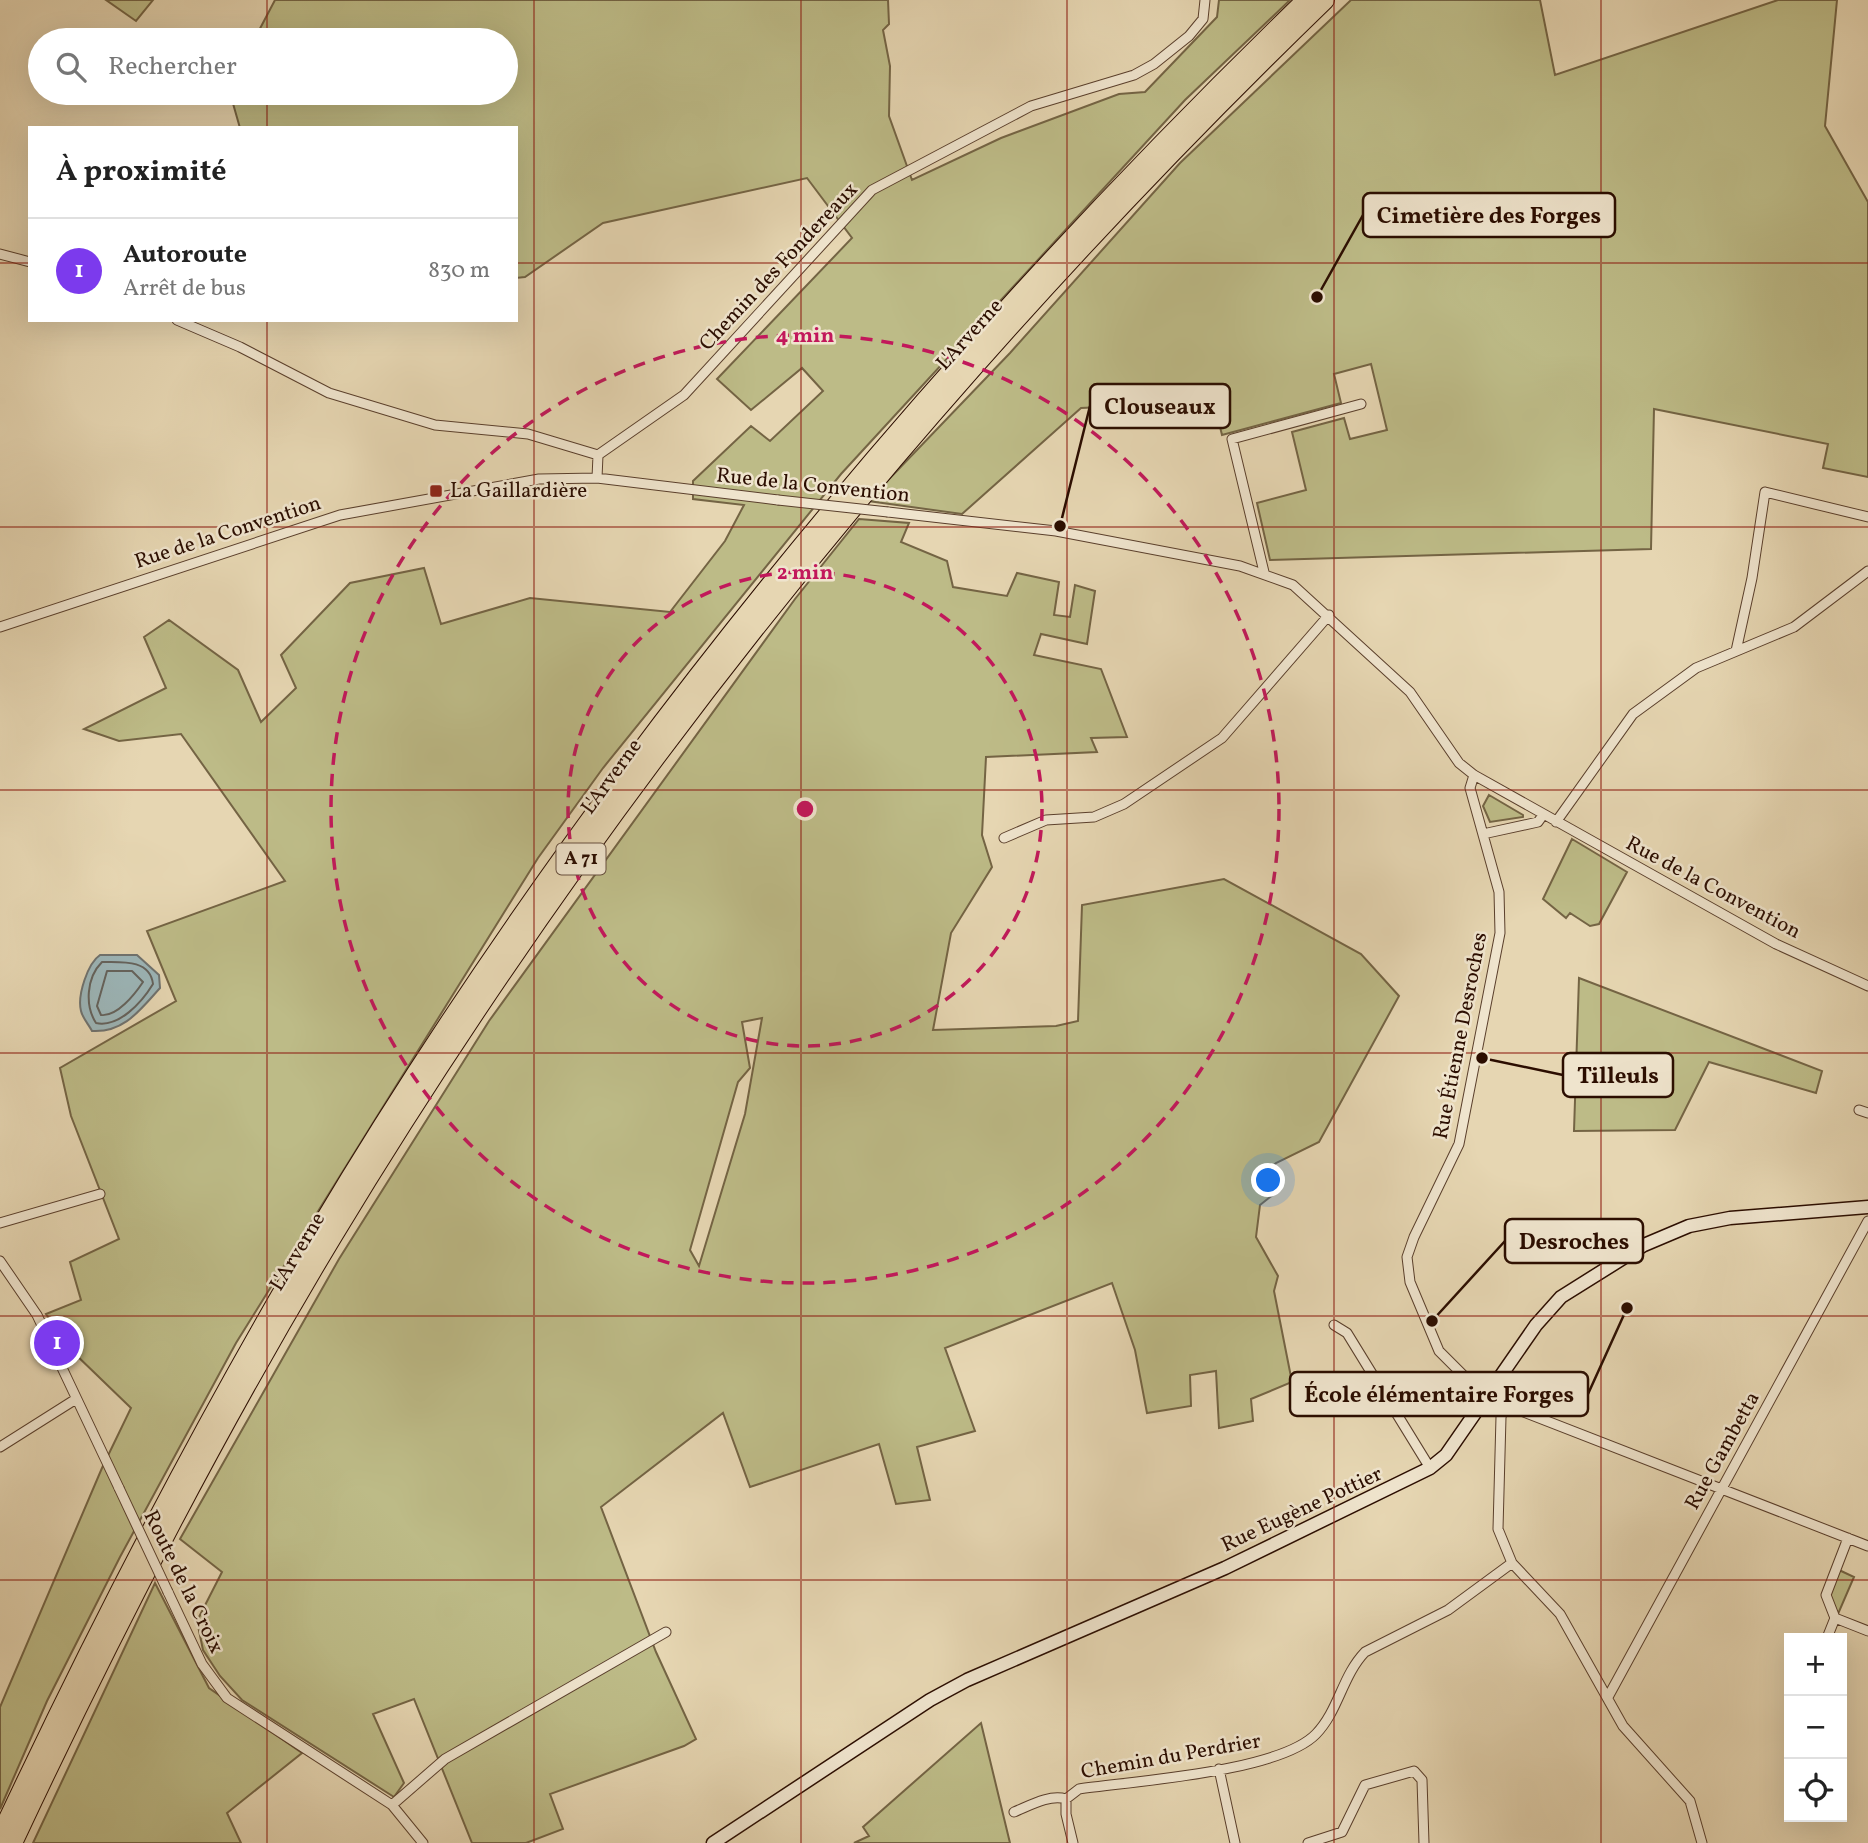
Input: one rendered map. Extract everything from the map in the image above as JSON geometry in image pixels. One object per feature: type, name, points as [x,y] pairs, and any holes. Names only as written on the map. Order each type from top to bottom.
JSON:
[{"type":"highway","name":"L'Arverne","points":[[0,1836],[109,1609],[265,1323],[377,1136],[569,848],[721,646],[933,388],[1064,244],[1198,105],[1306,0]]},
{"type":"highway","name":"L'Arverne","points":[[13,1843],[117,1628],[277,1332],[453,1046],[601,830],[774,604],[950,393],[1136,189],[1325,0]]},
{"type":"street","name":"Chemin des Fondereaux","points":[[598,455],[684,396],[872,190],[1031,106],[1134,75],[1154,64],[1189,36],[1203,19],[1205,0]]},
{"type":"street","points":[[0,254],[28,261]]},
{"type":"street","points":[[182,322],[240,347],[329,393],[435,425],[528,435],[598,455],[597,478]]},
{"type":"street","points":[[1264,572],[1232,439],[1361,404]]},
{"type":"street","name":"Rue de la Convention","points":[[0,627],[340,515],[539,479],[597,478],[1056,531],[1264,572],[1293,585],[1329,615],[1410,692],[1459,763],[1474,775],[1776,944],[1868,986]]},
{"type":"street","points":[[1736,651],[1752,578],[1765,492],[1868,517]]},
{"type":"street","points":[[1556,822],[1633,714],[1696,668],[1794,627],[1868,570]]},
{"type":"street","points":[[1004,838],[1046,820],[1094,817],[1124,804],[1200,752],[1238,722],[1329,615]]},
{"type":"street","name":"Rue Étienne Desroches","points":[[1474,775],[1470,788],[1499,892],[1500,933],[1459,1144],[1407,1257],[1410,1282],[1439,1352],[1488,1397],[1505,1405],[1868,1546]]},
{"type":"street","points":[[1483,834],[1538,822],[1543,815]]},
{"type":"street","points":[[0,1223],[100,1194]]},
{"type":"street","name":"Rue Eugène Pottier","points":[[713,1843],[930,1700],[967,1680],[1225,1568],[1430,1468],[1446,1455],[1536,1325],[1561,1297],[1644,1245],[1689,1226],[1730,1218],[1868,1207]]},
{"type":"street","name":"Rue Gambetta","points":[[1608,1697],[1868,1221]]},
{"type":"street","name":"Route de la Croix","points":[[0,1261],[37,1315],[202,1664],[227,1698],[392,1805],[423,1843]]},
{"type":"street","points":[[1334,1325],[1347,1333],[1430,1468]]},
{"type":"street","points":[[0,1447],[76,1399]]},
{"type":"street","points":[[1505,1405],[1501,1417],[1498,1529],[1512,1563],[1560,1614],[1623,1726],[1690,1801],[1702,1843]]},
{"type":"street","points":[[1829,1633],[1835,1618],[1826,1595],[1848,1538]]},
{"type":"street","name":"Chemin du Perdrier","points":[[1014,1812],[1059,1796],[1066,1798],[1079,1789],[1219,1769],[1282,1754],[1307,1741],[1332,1714],[1354,1663],[1364,1652],[1448,1610],[1512,1563]]},
{"type":"street","points":[[1835,1618],[1868,1631]]},
{"type":"street","points":[[392,1805],[445,1759],[666,1632]]},
{"type":"street","points":[[1219,1769],[1235,1843]]},
{"type":"street","points":[[1308,1843],[1342,1832],[1365,1786],[1415,1771],[1422,1780],[1424,1843]]},
{"type":"street","points":[[1066,1798],[1066,1814],[1073,1843]]},
{"type":"shaded area","points":[[106,0],[153,0],[136,21]]},
{"type":"shaded area","points":[[275,0],[888,0],[889,24],[883,30],[890,66],[889,116],[912,180],[1001,138],[1119,94],[1145,92],[1217,17],[1219,0],[1290,0],[1185,100],[841,474],[603,768],[538,858],[236,1343],[120,1557],[47,1701],[0,1809],[0,1707],[102,1468],[131,1408],[71,1350],[46,1314],[81,1300],[70,1262],[119,1239],[71,1116],[60,1068],[176,1001],[147,931],[285,881],[181,734],[119,741],[84,729],[166,688],[144,637],[169,620],[238,670],[261,722],[296,688],[281,655],[350,583],[424,568],[441,624],[530,598],[670,612],[725,541],[744,505],[693,499],[693,481],[751,426],[770,441],[823,391],[802,368],[751,410],[717,379],[852,238],[807,178],[603,223],[525,277],[518,278],[518,126],[239,126],[233,105],[518,105],[518,28],[260,28]]},
{"type":"shaded area","points":[[1351,0],[1540,0],[1555,75],[1778,0],[1837,0],[1825,126],[1868,202],[1868,477],[1823,468],[1828,444],[1654,409],[1651,549],[1270,560],[1257,503],[1306,490],[1292,432],[1344,418],[1350,439],[1387,430],[1371,364],[1334,374],[1341,403],[1222,435],[1214,402],[1081,408],[962,514],[868,501],[1010,353],[1180,163]]},
{"type":"shaded area","points":[[859,519],[909,523],[901,542],[947,561],[953,587],[1007,596],[1017,573],[1059,582],[1054,615],[1070,617],[1075,585],[1095,591],[1087,644],[1041,634],[1034,655],[1101,669],[1127,737],[1091,738],[1097,752],[986,757],[982,835],[992,867],[951,933],[933,1030],[1056,1026],[1078,1021],[1082,905],[1224,879],[1361,954],[1399,996],[1319,1142],[1276,1163],[1262,1176],[1274,1194],[1260,1205],[1256,1237],[1278,1276],[1274,1291],[1292,1382],[1251,1399],[1253,1421],[1219,1428],[1216,1371],[1190,1375],[1191,1406],[1147,1413],[1135,1350],[1112,1283],[945,1348],[975,1431],[917,1447],[930,1500],[896,1504],[879,1444],[750,1487],[723,1413],[601,1507],[656,1652],[696,1739],[684,1746],[550,1794],[563,1829],[526,1843],[472,1843],[414,1699],[373,1714],[404,1783],[394,1797],[242,1700],[220,1676],[203,1650],[197,1621],[222,1572],[180,1539],[339,1259],[489,1021],[795,599]],"holes":[[[762,1018],[745,1114],[699,1266],[690,1250],[738,1082],[750,1068],[742,1022]]]},
{"type":"shaded area","points":[[1489,795],[1523,817],[1490,822],[1483,806]]},
{"type":"shaded area","points":[[1572,839],[1627,872],[1599,924],[1590,926],[1570,913],[1566,918],[1543,899]]},
{"type":"shaded area","points":[[1579,978],[1822,1071],[1816,1093],[1709,1062],[1675,1130],[1574,1131]]},
{"type":"shaded area","points":[[1839,1570],[1854,1577],[1838,1614],[1829,1597]]},
{"type":"shaded area","points":[[155,1583],[209,1688],[302,1753],[227,1813],[241,1843],[33,1843]]},
{"type":"shaded area","points":[[981,1723],[1010,1843],[854,1843],[869,1836],[863,1827]]},
{"type":"water","points":[[100,955],[137,955],[159,975],[160,988],[138,1012],[122,1024],[103,1031],[92,1031],[80,1004],[88,972]]},
{"type":"place","name":"Cimetière des Forges","points":[[1317,297]]},
{"type":"place","name":"La Gaillardière","points":[[436,491]]},
{"type":"place","name":"Clouseaux","points":[[1060,526]]},
{"type":"place","name":"Tilleuls","points":[[1482,1058]]},
{"type":"place","name":"École élémentaire Forges","points":[[1627,1308]]},
{"type":"place","name":"Desroches","points":[[1432,1321]]},
{"type":"place","name":"Autoroute","points":[[57,1343]]}]
